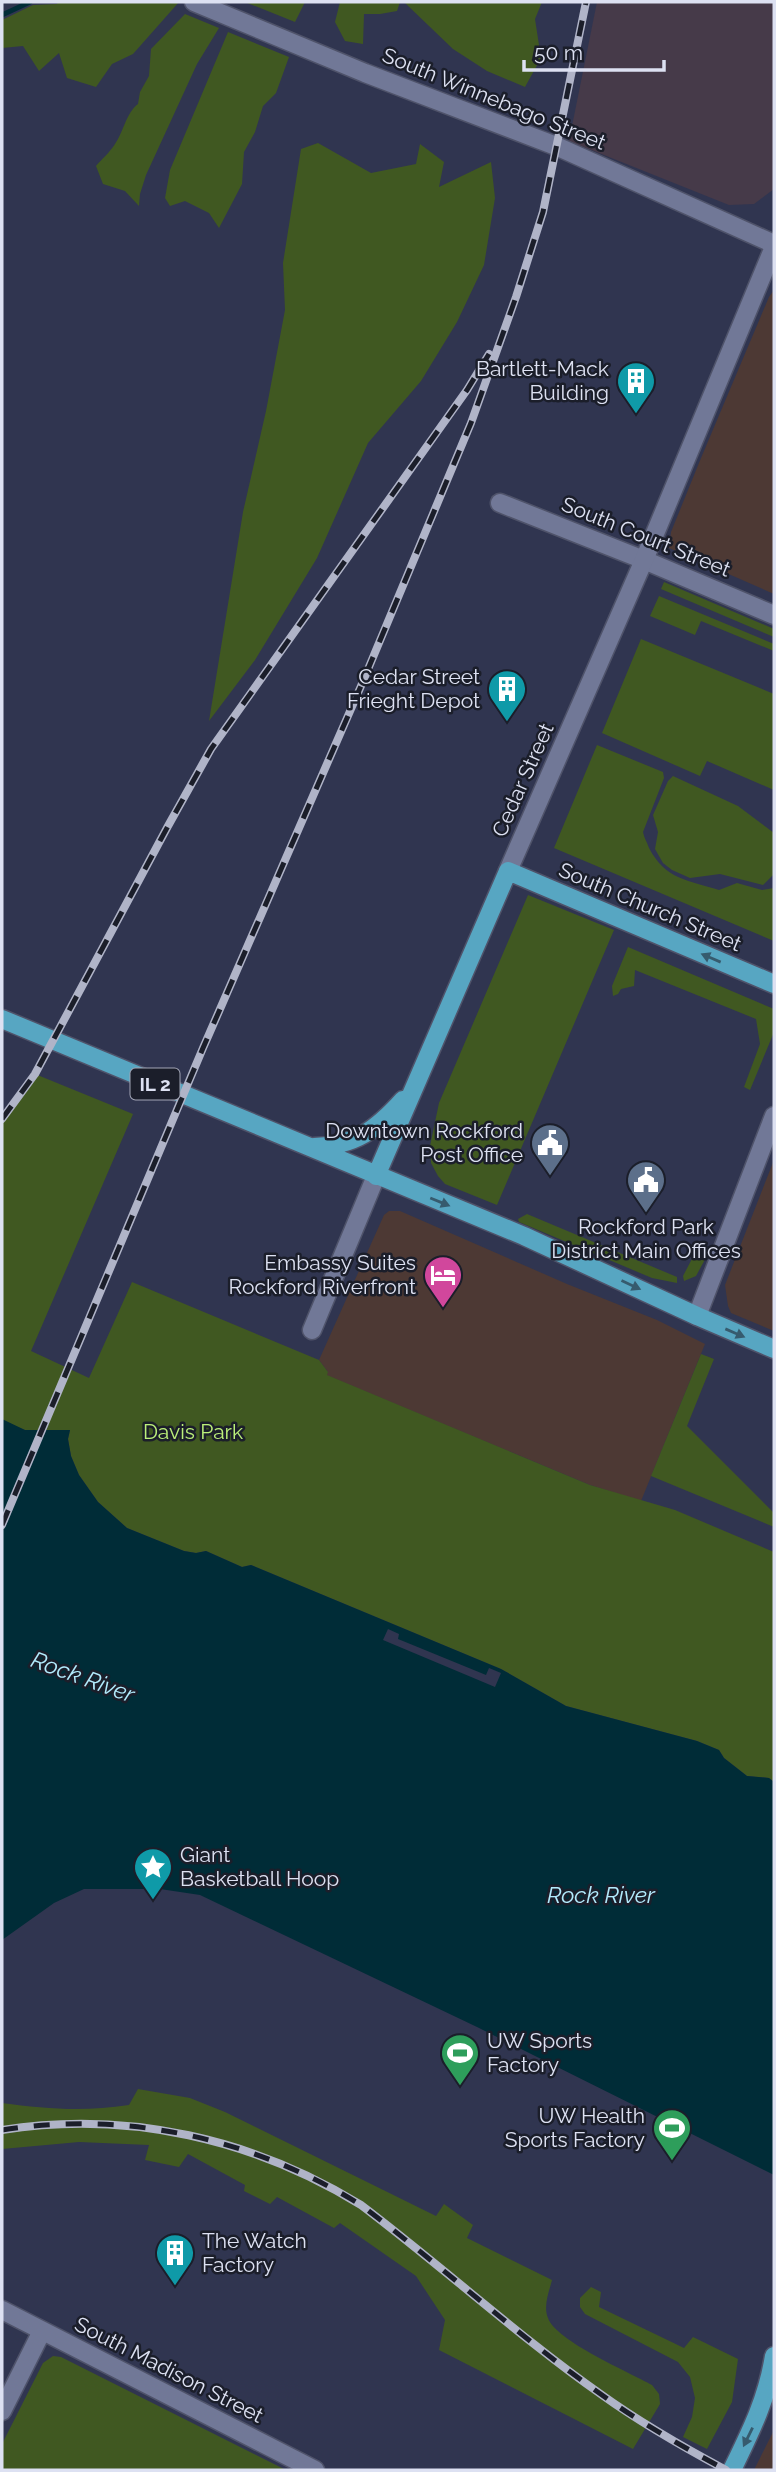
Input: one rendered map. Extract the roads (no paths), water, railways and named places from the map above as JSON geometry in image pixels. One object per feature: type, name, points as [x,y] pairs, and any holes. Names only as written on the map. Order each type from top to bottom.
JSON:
[{"type":"main road","name":"South Church Street","points":[[508,871],[774,984]]},
{"type":"main road","name":"Cedar Street","points":[[376,1176],[508,871]]},
{"type":"main road","name":"IL 2","points":[[2,1019],[524,1236],[774,1349]]},
{"type":"main road","name":"IL 2","points":[[308,1147],[346,1144],[364,1135],[382,1123],[414,1086]]},
{"type":"main road","points":[[732,2470],[769,2386],[774,2356]]},
{"type":"street","name":"South Winnebago Street","points":[[194,2],[365,73],[556,146],[774,245]]},
{"type":"street","name":"Cedar Street","points":[[508,871],[644,560],[774,245]]},
{"type":"street","name":"South Court Street","points":[[500,503],[774,615]]},
{"type":"street","points":[[697,1316],[774,1116]]},
{"type":"street","name":"Cedar Street","points":[[312,1330],[376,1176]]},
{"type":"street","name":"South Madison Street","points":[[2,2309],[315,2470]]},
{"type":"street","points":[[2,2411],[42,2330]]},
{"type":"water","name":"Rock River","points":[[2,1419],[25,1430],[70,1430],[68,1439],[71,1456],[79,1475],[98,1502],[127,1528],[184,1551],[206,1551],[242,1567],[251,1565],[501,1669],[566,1706],[697,1741],[719,1750],[724,1758],[747,1776],[769,1778],[774,1782],[774,2175],[477,2027],[200,1895],[160,1889],[84,1889],[54,1903],[2,1940]]},
{"type":"waterway","points":[[2,15],[30,2]]},
{"type":"railway","points":[[2,1525],[471,423],[543,212],[586,2]]},
{"type":"railway","points":[[2,1119],[35,1074],[211,749],[467,390],[489,354]]},
{"type":"railway","points":[[2,2130],[96,2124],[189,2135],[234,2147],[320,2182],[361,2205],[540,2349],[602,2395],[662,2434],[726,2470]]},
{"type":"place","name":"Bartlett-Mack Building","points":[[636,415]]},
{"type":"place","name":"Cedar Street Frieght Depot","points":[[507,723]]},
{"type":"place","name":"Downtown Rockford Post Office","points":[[550,1177]]},
{"type":"place","name":"Rockford Park District Main Offices","points":[[646,1214]]},
{"type":"place","name":"Embassy Suites Rockford Riverfront","points":[[443,1309]]},
{"type":"place","name":"Giant Basketball Hoop","points":[[153,1901]]},
{"type":"place","name":"UW Sports Factory","points":[[460,2087]]},
{"type":"place","name":"UW Health Sports Factory","points":[[672,2162]]},
{"type":"place","name":"The Watch Factory","points":[[175,2287]]},
{"type":"park label","name":"Davis Park","points":[[193,1432]]}]
